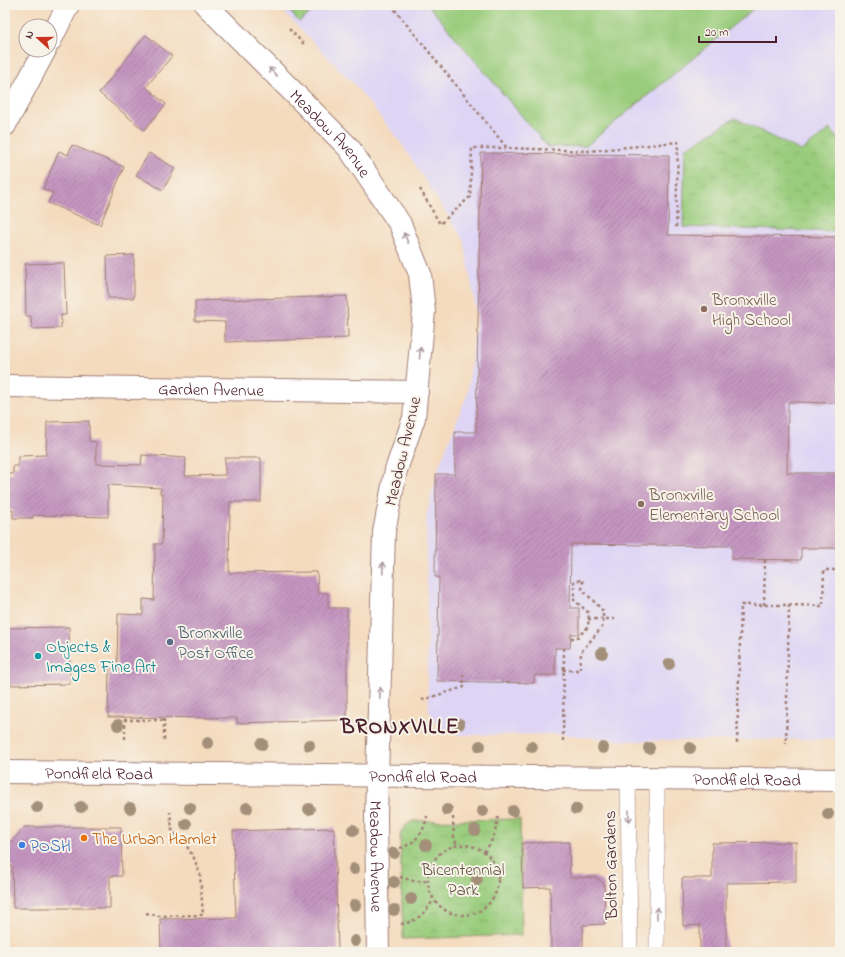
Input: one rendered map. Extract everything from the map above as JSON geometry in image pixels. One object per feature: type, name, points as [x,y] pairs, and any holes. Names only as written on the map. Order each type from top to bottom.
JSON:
[{"type":"street","points":[[58,25],[68,5]]},
{"type":"street","name":"Meadow Avenue","points":[[206,5],[349,148],[400,224],[418,268],[423,293],[424,311],[414,418],[396,470],[384,532],[376,816],[378,952]]},
{"type":"street","points":[[5,125],[41,58]]},
{"type":"street","name":"Garden Avenue","points":[[5,386],[417,392]]},
{"type":"street","name":"Pondfield Road","points":[[5,772],[377,774],[840,780]]},
{"type":"lane","name":"Bolton Gardens","points":[[628,777],[630,952]]},
{"type":"lane","points":[[657,778],[657,952]]},
{"type":"path","points":[[391,5],[507,148]]},
{"type":"path","points":[[289,29],[305,45]]},
{"type":"path","points":[[420,189],[440,224],[470,197],[472,148],[589,151],[678,142],[676,229]]},
{"type":"path","points":[[764,605],[765,559]]},
{"type":"path","points":[[738,743],[740,605],[823,606],[824,570],[840,570]]},
{"type":"path","points":[[563,670],[580,670],[581,652],[603,626],[603,611],[582,589],[583,580],[574,581],[574,600],[589,613],[588,627],[577,638],[571,638]]},
{"type":"path","points":[[786,744],[789,606]]},
{"type":"path","points":[[588,619],[617,619]]},
{"type":"path","points":[[563,741],[564,648]]},
{"type":"path","points":[[422,700],[464,687],[463,674]]},
{"type":"path","points":[[125,739],[125,720],[164,719],[164,740]]},
{"type":"path","points":[[146,913],[159,916],[190,917],[203,915],[200,874],[191,853],[172,830],[170,812]]},
{"type":"path","points":[[397,848],[405,847],[417,839],[426,826],[427,816]]},
{"type":"path","points":[[453,817],[454,838],[457,845]]},
{"type":"path","points":[[484,852],[492,843],[496,832],[498,817]]},
{"type":"path","points":[[457,845],[476,847],[484,852],[494,864],[498,879],[497,889],[487,906],[474,914],[459,916],[440,908],[428,891],[427,881],[432,861],[447,848],[457,845]]},
{"type":"path","points":[[398,876],[414,881],[427,881]]},
{"type":"path","points":[[399,924],[417,919],[428,909],[433,900]]},
{"type":"shaded area","points":[[277,5],[840,5],[840,739],[628,741],[558,734],[461,735],[443,731],[433,720],[429,709],[428,693],[426,518],[439,466],[467,395],[477,316],[464,240],[401,143],[355,85]]},
{"type":"green space","points":[[285,5],[320,5],[299,22]]},
{"type":"green space","points":[[428,5],[758,5],[586,146],[548,147]]},
{"type":"green space","points":[[735,118],[801,151],[830,129],[840,141],[840,232],[683,227],[685,149]]},
{"type":"green space","name":"Bicentennial Park","points":[[520,819],[522,935],[403,939],[400,835],[404,827],[412,821]]},
{"type":"building","points":[[146,35],[172,56],[146,87],[166,104],[144,130],[99,93]]},
{"type":"building","points":[[72,145],[124,167],[100,225],[48,203],[53,193],[43,189],[59,151],[68,155]]},
{"type":"building","points":[[149,153],[175,168],[163,190],[136,175]]},
{"type":"building","points":[[481,153],[669,155],[668,235],[840,237],[840,403],[788,402],[787,473],[840,473],[840,548],[801,548],[801,560],[732,559],[732,546],[571,544],[570,608],[579,608],[579,634],[571,634],[570,648],[555,648],[555,675],[534,675],[534,683],[437,681],[439,577],[435,577],[436,474],[455,474],[455,432],[476,432]]},
{"type":"building","points":[[134,255],[134,298],[108,298],[107,256]]},
{"type":"building","points":[[64,263],[66,315],[61,315],[61,328],[32,329],[31,316],[26,316],[25,264]]},
{"type":"building","points":[[347,296],[348,338],[225,342],[225,322],[195,321],[195,301]]},
{"type":"building","points":[[89,421],[89,441],[96,442],[96,464],[141,465],[142,455],[186,458],[185,476],[225,475],[225,458],[261,458],[261,502],[230,502],[229,573],[317,572],[318,593],[328,593],[328,608],[347,608],[347,720],[237,723],[237,718],[108,717],[109,668],[117,668],[118,614],[143,615],[143,599],[154,600],[155,544],[162,544],[163,494],[160,494],[161,488],[108,485],[108,517],[33,515],[33,518],[13,518],[13,510],[5,511],[5,474],[13,474],[13,466],[18,466],[18,456],[46,455],[47,422]]},
{"type":"building","name":"Objects & Images Fine Art","points":[[69,627],[70,684],[5,685],[5,628]]},
{"type":"building","points":[[25,827],[121,827],[122,876],[110,876],[110,908],[13,908],[12,866],[6,866],[6,847]]},
{"type":"building","points":[[334,828],[338,950],[161,952],[160,919],[236,918],[233,831]]},
{"type":"building","points":[[569,842],[570,878],[595,877],[604,883],[605,924],[583,925],[583,952],[551,952],[550,887],[523,888],[522,843]]},
{"type":"building","points":[[796,842],[796,882],[726,883],[726,952],[700,952],[700,925],[683,926],[682,878],[712,878],[712,843]]},
{"type":"place","name":"Bronxville High School","points":[[704,309]]},
{"type":"place","name":"Bronxville Elementary School","points":[[641,504]]},
{"type":"place","name":"Bronxville Post Office","points":[[170,642]]},
{"type":"place","name":"Objects & Images Fine Art","points":[[38,656]]},
{"type":"place","name":"The Urban Hamlet","points":[[84,838]]},
{"type":"place","name":"POSH","points":[[22,845]]},
{"type":"district","name":"BRONXVILLE","points":[[400,726]]}]
